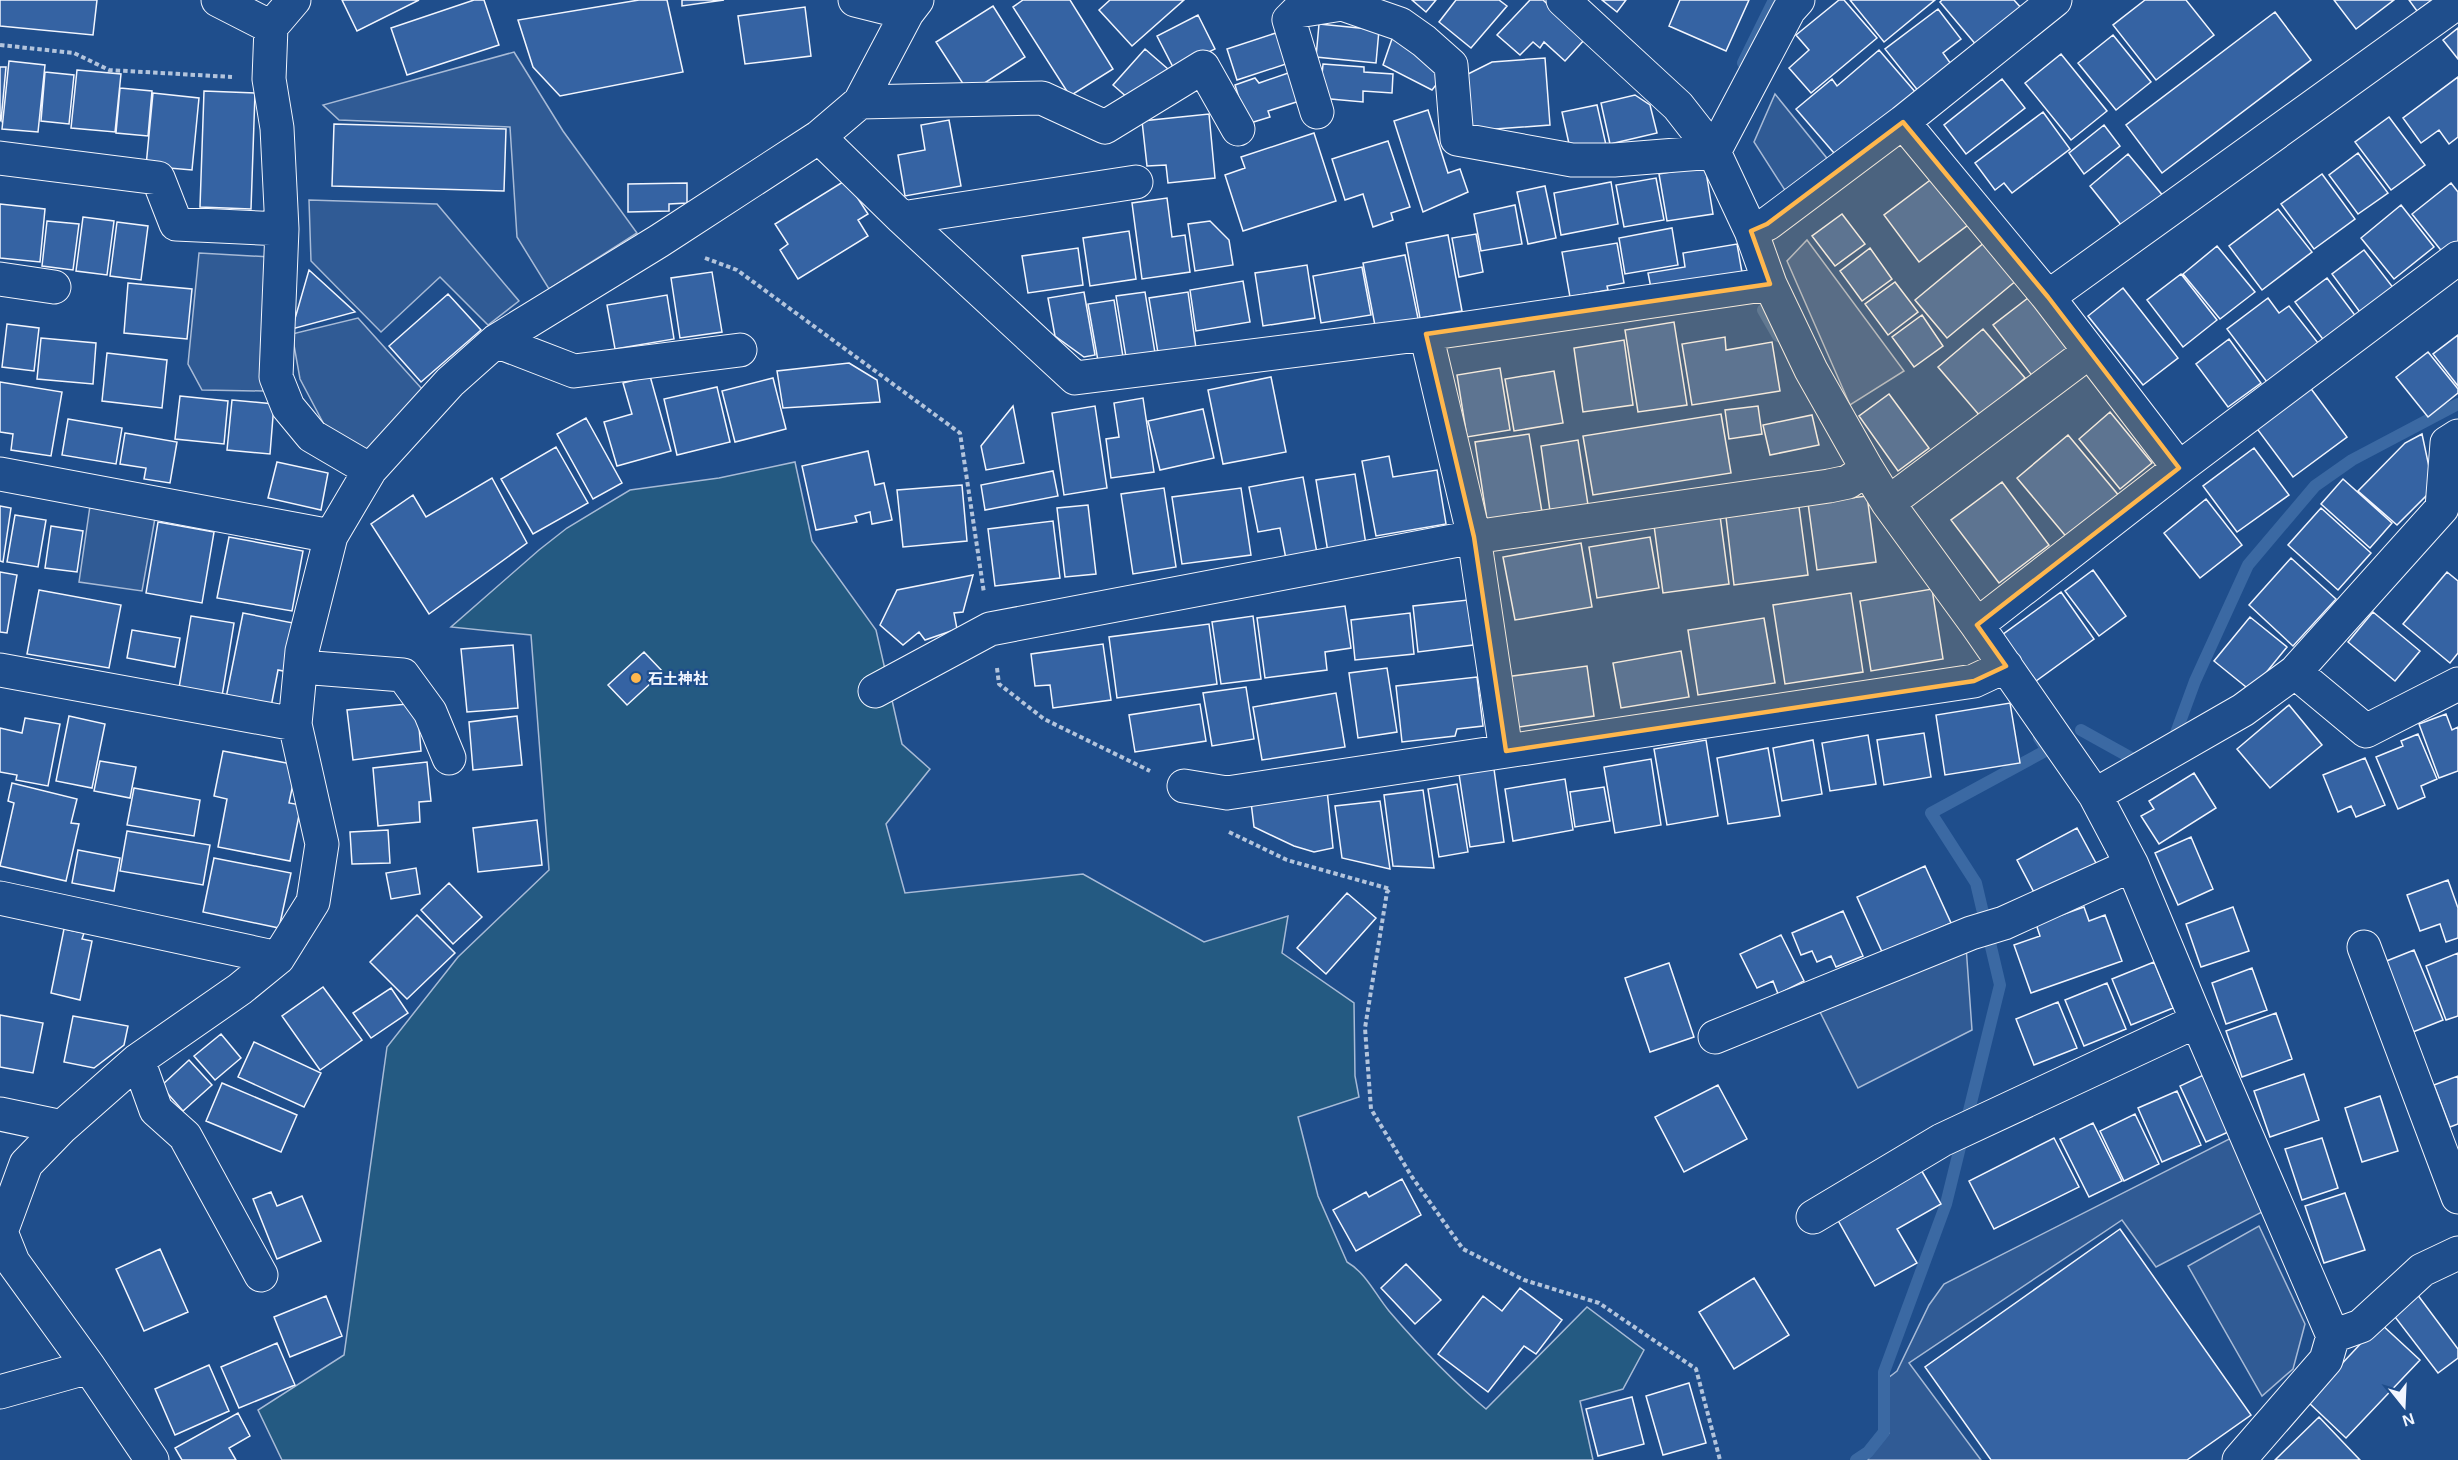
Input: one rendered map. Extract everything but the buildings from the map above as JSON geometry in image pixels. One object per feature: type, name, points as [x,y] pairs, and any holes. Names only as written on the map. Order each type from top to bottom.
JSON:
[{"type":"street","points":[[218,0],[271,27]]},
{"type":"street","points":[[294,0],[271,27],[269,79],[277,129],[282,229],[276,377],[288,407],[312,436],[369,470]]},
{"type":"street","points":[[152,1460],[89,1367],[13,1262],[1,1231],[26,1164],[62,1127],[138,1060],[240,989],[278,958],[313,902],[322,844],[296,724],[302,651],[331,536],[369,470],[450,382],[496,341],[659,241],[819,137],[860,102],[912,7],[855,0]]},
{"type":"street","points":[[1563,0],[1678,106],[1714,152],[1751,231],[1770,284],[1858,476],[1888,503],[2006,666],[2095,795],[2132,865],[2196,1021],[2333,1336],[2326,1360],[2239,1460]]},
{"type":"street","points":[[1714,152],[1789,10],[1798,0]]},
{"type":"street","points":[[1751,231],[1767,224],[1903,122],[2055,0]]},
{"type":"street","points":[[2048,297],[2458,2]]},
{"type":"street","points":[[1317,112],[1289,20],[1298,11],[1342,4],[1400,24],[1451,65],[1457,139],[1572,160],[1614,160],[1714,152]]},
{"type":"street","points":[[860,102],[1042,98],[1105,127],[1203,67],[1238,129]]},
{"type":"street","points":[[1903,122],[2048,297],[2179,468]]},
{"type":"street","points":[[819,137],[902,218],[1075,378],[1426,334],[1770,284]]},
{"type":"street","points":[[0,158],[158,178],[176,224],[282,229]]},
{"type":"street","points":[[902,218],[1136,182]]},
{"type":"street","points":[[1977,625],[2179,468],[2458,258]]},
{"type":"street","points":[[0,279],[54,287]]},
{"type":"street","points":[[1426,334],[1474,537],[1506,751]]},
{"type":"street","points":[[496,341],[574,371],[740,350]]},
{"type":"street","points":[[1888,503],[2089,352]]},
{"type":"street","points":[[2095,795],[2243,710],[2295,672],[2442,508],[2447,443],[2458,436]]},
{"type":"street","points":[[0,474],[331,536]]},
{"type":"street","points":[[875,691],[990,630],[1474,537],[1858,476]]},
{"type":"street","points":[[1184,786],[1227,793],[1974,681],[2006,666]]},
{"type":"street","points":[[301,667],[403,675],[430,712],[449,758]]},
{"type":"street","points":[[0,670],[296,724]]},
{"type":"street","points":[[2295,672],[2366,731],[2458,684]]},
{"type":"street","points":[[1715,1037],[1971,933],[2004,923],[2132,865]]},
{"type":"street","points":[[0,898],[278,958]]},
{"type":"street","points":[[2364,947],[2458,1197]]},
{"type":"street","points":[[1813,1217],[1942,1140],[2196,1021]]},
{"type":"street","points":[[138,1060],[156,1110],[185,1136],[261,1275]]},
{"type":"street","points":[[0,1114],[62,1127]]},
{"type":"street","points":[[2333,1336],[2361,1326],[2422,1270],[2458,1253]]},
{"type":"street","points":[[0,1392],[89,1367]]},
{"type":"path","points":[[0,45],[74,52],[109,70],[269,79]]},
{"type":"path","points":[[659,241],[737,270],[960,433],[990,630]]},
{"type":"path","points":[[1390,889],[1387,892],[1377,941],[1365,1028],[1371,1109],[1412,1177],[1463,1249],[1524,1280],[1599,1304],[1696,1369],[1720,1460]]},
{"type":"highlighted area","points":[[1903,122],[2048,297],[2179,468],[1977,625],[2006,666],[1974,681],[1506,751],[1474,537],[1426,334],[1770,284],[1751,231],[1767,224]]},
{"type":"shaded area","points":[[514,52],[563,131],[637,233],[549,289],[517,237],[510,127],[339,120],[323,105]]},
{"type":"shaded area","points":[[1775,94],[1830,162],[1788,195],[1754,142]]},
{"type":"shaded area","points":[[309,200],[437,204],[519,301],[488,325],[440,277],[381,332],[311,261]]},
{"type":"shaded area","points":[[1807,240],[1904,371],[1850,405],[1787,261]]},
{"type":"shaded area","points":[[199,253],[271,257],[263,391],[202,390],[188,364]]},
{"type":"shaded area","points":[[358,318],[422,389],[367,454],[328,432],[300,379],[292,334]]},
{"type":"shaded area","points":[[795,462],[812,541],[876,630],[902,744],[930,769],[886,824],[905,893],[1083,874],[1204,942],[1288,916],[1282,953],[1354,1003],[1355,1076],[1359,1097],[1298,1117],[1318,1196],[1347,1262],[1365,1278],[1389,1311],[1423,1349],[1486,1409],[1587,1307],[1644,1350],[1623,1389],[1580,1401],[1593,1460],[282,1460],[258,1410],[344,1355],[387,1047],[458,957],[549,870],[531,635],[451,627],[567,528],[630,490],[719,478]]},
{"type":"shaded area","points":[[90,506],[155,518],[142,591],[79,582]]},
{"type":"shaded area","points":[[1966,946],[1972,1030],[1858,1088],[1815,1002]]},
{"type":"shaded area","points":[[2237,1135],[2262,1212],[2156,1267],[2122,1220],[1909,1363],[1981,1460],[1867,1460],[1889,1433],[1888,1378],[1897,1371],[1929,1305],[1944,1284]]},
{"type":"shaded area","points":[[2259,1226],[2305,1324],[2293,1369],[2262,1396],[2188,1266]]},
{"type":"waterway","points":[[1743,63],[1774,0]]},
{"type":"waterway","points":[[1763,310],[1778,336]]},
{"type":"waterway","points":[[2173,741],[2195,681],[2248,565],[2315,486],[2352,460],[2458,404]]},
{"type":"waterway","points":[[2081,730],[2135,760],[2142,757]]},
{"type":"waterway","points":[[1856,1460],[1868,1452],[1884,1432],[1884,1372],[1946,1204],[2000,985],[1976,883],[1931,813],[2047,750],[2039,738]]},
{"type":"place","name":"石土神社","points":[[636,678]]}]
